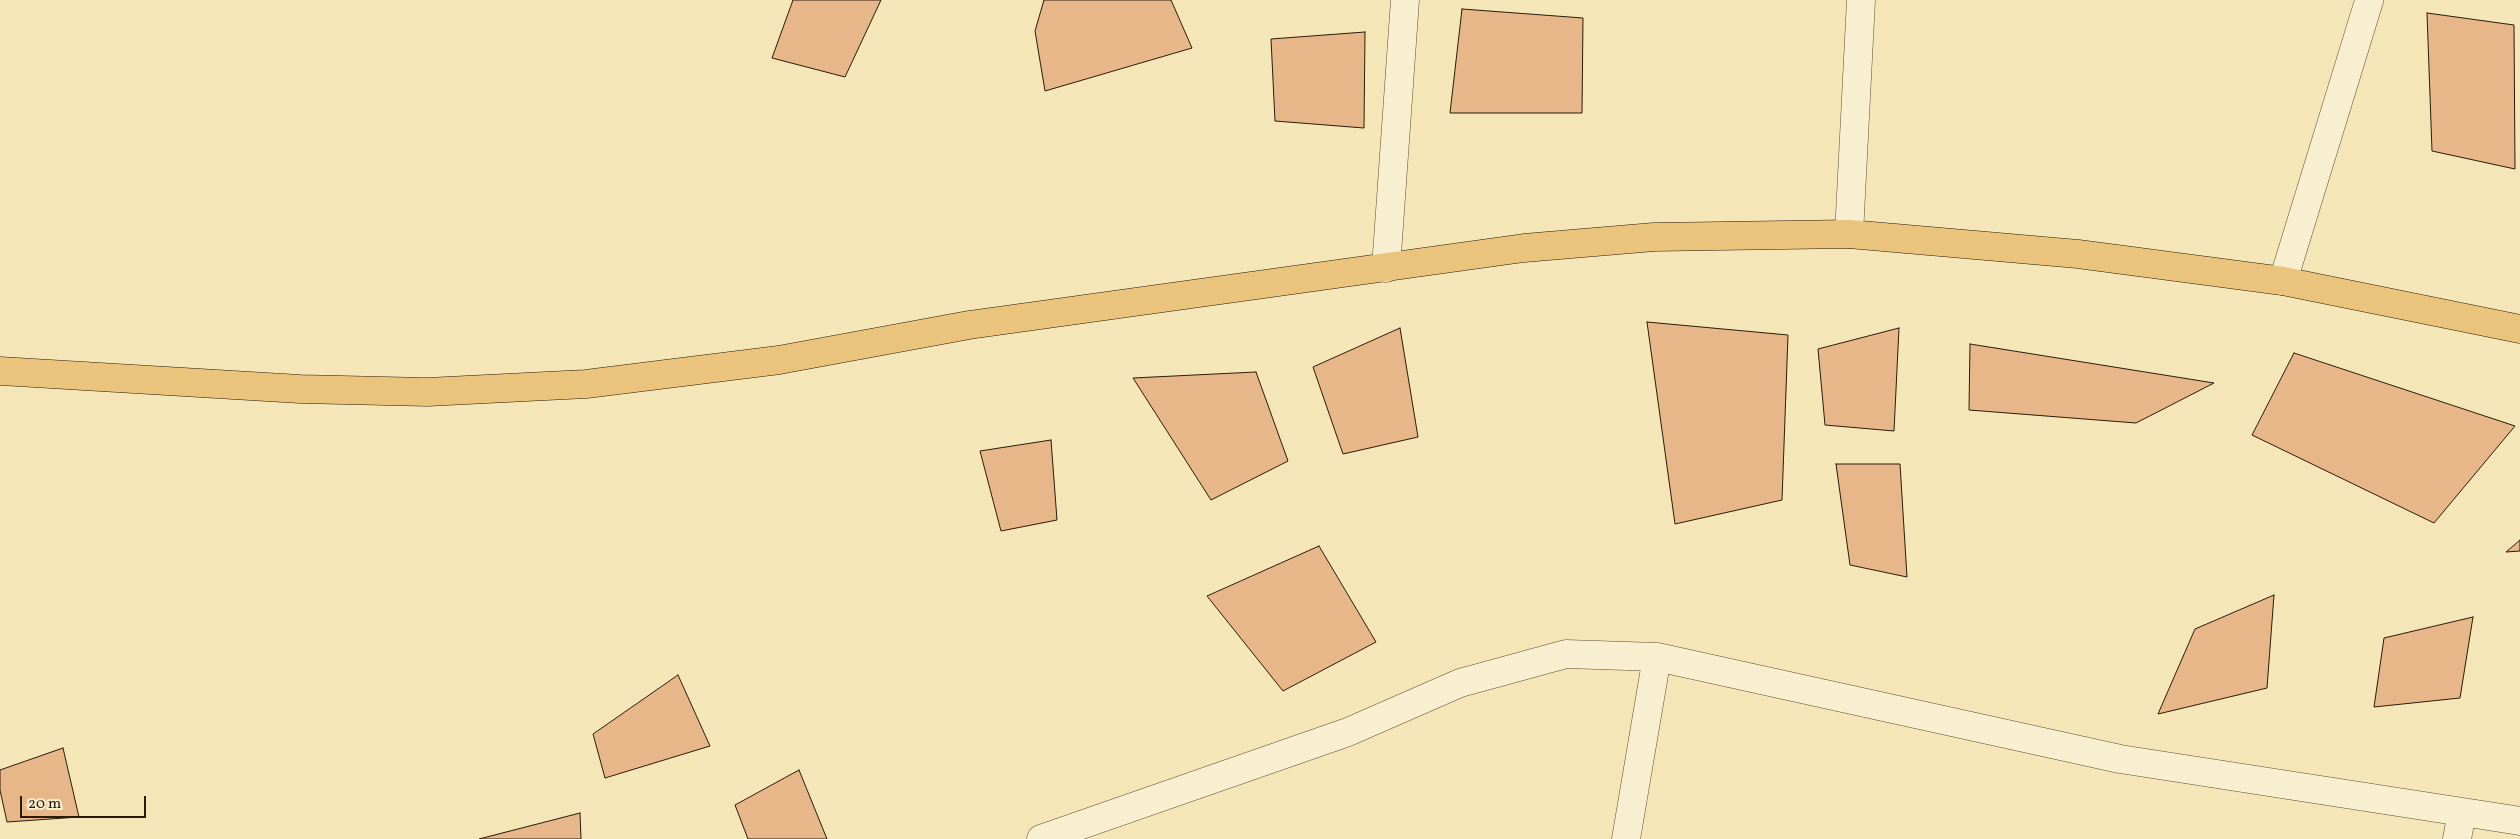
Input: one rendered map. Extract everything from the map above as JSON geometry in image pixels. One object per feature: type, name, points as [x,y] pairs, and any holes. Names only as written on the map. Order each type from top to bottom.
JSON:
[{"type":"main road","points":[[0,370],[310,389],[427,392],[586,384],[779,360],[969,325],[1524,248],[1654,237],[1849,234],[2078,254],[2283,281],[2520,329]]},
{"type":"street","points":[[1386,268],[1404,0]]},
{"type":"street","points":[[1849,234],[1860,0]]},
{"type":"street","points":[[2283,281],[2369,1]]},
{"type":"street","points":[[1041,839],[1348,732],[1460,683],[1566,654],[1657,657],[2120,759],[2520,821]]},
{"type":"street","points":[[1626,839],[1657,657]]},
{"type":"street","points":[[2456,839],[2462,812]]},
{"type":"building","points":[[793,0],[881,0],[845,77],[772,58]]},
{"type":"building","points":[[1044,0],[1171,0],[1192,48],[1045,91],[1035,31]]},
{"type":"building","points":[[1462,9],[1583,18],[1582,113],[1450,113]]},
{"type":"building","points":[[2427,13],[2514,25],[2515,169],[2432,151]]},
{"type":"building","points":[[1365,32],[1364,128],[1275,121],[1271,39]]},
{"type":"building","points":[[1647,322],[1788,335],[1782,500],[1675,524]]},
{"type":"building","points":[[1400,328],[1418,437],[1343,454],[1313,367]]},
{"type":"building","points":[[1899,328],[1894,431],[1825,425],[1818,349]]},
{"type":"building","points":[[1970,344],[2214,383],[2136,423],[1969,410]]},
{"type":"building","points":[[2294,353],[2515,426],[2434,523],[2252,435]]},
{"type":"building","points":[[1256,372],[1288,461],[1211,500],[1133,378]]},
{"type":"building","points":[[1051,440],[1057,520],[1001,531],[980,451]]},
{"type":"building","points":[[1836,464],[1900,464],[1907,577],[1850,565]]},
{"type":"building","points":[[2520,540],[2520,551],[2506,552]]},
{"type":"building","points":[[1319,546],[1376,642],[1283,691],[1207,596]]},
{"type":"building","points":[[2274,595],[2267,688],[2158,714],[2195,629]]},
{"type":"building","points":[[2473,617],[2460,698],[2374,707],[2384,638]]},
{"type":"building","points":[[678,675],[710,746],[605,778],[593,734]]},
{"type":"building","points":[[63,748],[79,817],[7,822],[0,790],[0,770]]},
{"type":"building","points":[[799,770],[827,839],[748,839],[735,805]]},
{"type":"building","points":[[580,813],[581,839],[479,839]]}]
